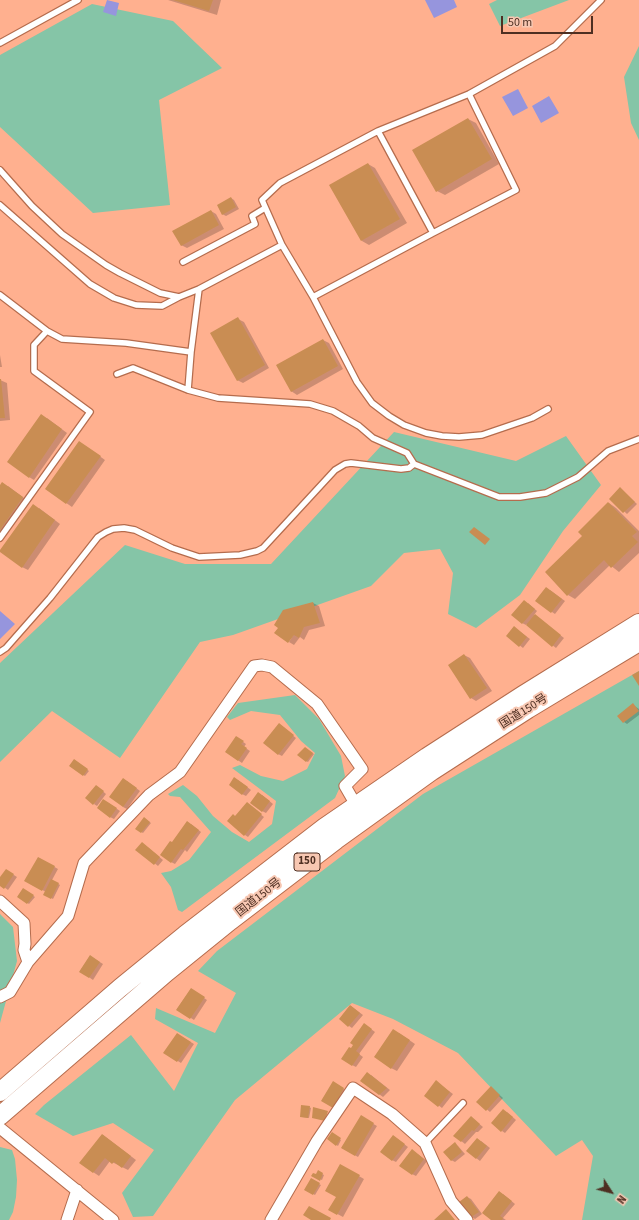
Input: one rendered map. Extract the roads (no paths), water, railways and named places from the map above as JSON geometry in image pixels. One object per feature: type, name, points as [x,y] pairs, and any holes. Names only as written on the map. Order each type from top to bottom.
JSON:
[{"type":"highway","name":"国道150号","points":[[0,1092],[120,988],[185,935],[325,827],[427,756],[639,623]]},
{"type":"highway","name":"国道150号","points":[[0,1116],[230,921],[336,840],[432,771],[535,705],[639,642]]},
{"type":"street","points":[[0,997],[10,992],[28,962],[68,916],[84,863],[149,795],[180,772],[254,666],[262,665],[272,667],[317,704],[362,769],[345,786],[356,806]]},
{"type":"street","points":[[0,901],[24,923],[26,944],[24,950],[28,962]]},
{"type":"street","points":[[271,1220],[317,1141],[353,1088],[392,1114],[425,1143],[451,1201],[468,1220]]},
{"type":"street","points":[[0,1128],[113,1220]]},
{"type":"street","points":[[66,1220],[77,1190]]},
{"type":"lane","points":[[0,43],[78,0]]},
{"type":"lane","points":[[548,409],[532,418],[482,435],[459,438],[426,433],[404,425],[389,416],[372,403],[357,382],[313,297],[282,245],[262,200],[280,183],[378,131],[469,94],[555,46],[600,0]]},
{"type":"lane","points":[[313,297],[516,190],[469,94]]},
{"type":"lane","points":[[378,131],[433,233]]},
{"type":"lane","points":[[0,170],[32,206],[62,234],[106,265],[160,293],[179,296]]},
{"type":"lane","points":[[0,205],[90,284],[114,298],[136,305],[162,306],[179,296],[199,288],[282,245]]},
{"type":"lane","points":[[183,262],[255,224],[252,216],[265,208]]},
{"type":"lane","points":[[188,390],[199,288]]},
{"type":"lane","points":[[0,295],[47,332],[62,339],[126,343],[191,352]]},
{"type":"lane","points":[[0,538],[90,412],[34,371],[34,345],[47,332]]},
{"type":"lane","points":[[117,374],[133,368],[188,390],[218,398],[310,404],[333,411],[359,426],[373,438],[408,453],[414,464],[499,496],[520,497],[546,493],[578,476],[608,450],[639,439]]},
{"type":"lane","points":[[0,652],[6,648],[50,598],[98,537],[106,532],[113,529],[135,530],[172,548],[199,557],[240,555],[263,548],[335,470],[345,464],[351,463],[401,469],[409,468],[414,464]]},
{"type":"lane","points":[[425,1143],[463,1103]]},
{"type":"water","points":[[107,0],[119,3],[116,16],[103,12]]},
{"type":"water","points":[[425,0],[454,0],[457,7],[434,18]]},
{"type":"water","points":[[518,89],[528,108],[513,116],[502,97]]},
{"type":"water","points":[[549,96],[559,113],[541,123],[532,106]]},
{"type":"water","points":[[0,611],[15,624],[0,639]]}]
